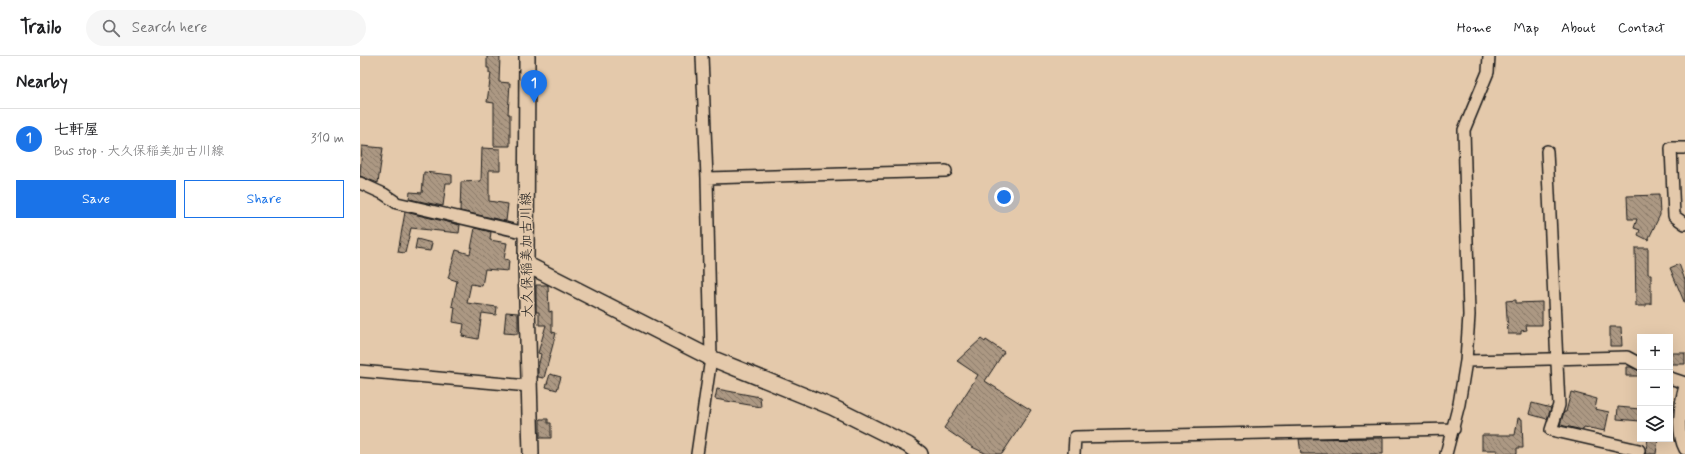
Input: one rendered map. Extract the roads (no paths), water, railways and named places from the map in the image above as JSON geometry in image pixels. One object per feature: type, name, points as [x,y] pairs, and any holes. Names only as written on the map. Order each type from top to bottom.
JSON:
[{"type":"street","name":"大久保稲美加古川線","points":[[526,56],[526,264],[531,454]]},
{"type":"street","points":[[697,454],[711,358],[708,178],[702,56]]},
{"type":"street","points":[[1446,454],[1454,429],[1466,361],[1469,316],[1464,130],[1488,72],[1489,56]]},
{"type":"street","points":[[1685,148],[1672,148],[1674,216],[1685,224]]},
{"type":"street","points":[[1547,151],[1559,404],[1551,430],[1639,450],[1638,454]]},
{"type":"street","points":[[708,178],[946,171]]},
{"type":"street","points":[[360,183],[384,194],[397,203],[526,233]]},
{"type":"street","points":[[526,264],[711,358],[832,407],[908,445],[920,454]]},
{"type":"street","points":[[1466,361],[1627,357],[1637,362]]},
{"type":"street","points":[[360,371],[530,386]]},
{"type":"street","points":[[1673,379],[1685,384],[1680,404],[1682,443],[1685,449]]},
{"type":"street","points":[[1074,454],[1075,437],[1454,429]]},
{"type":"place","name":"七軒屋","points":[[534,103]]}]
